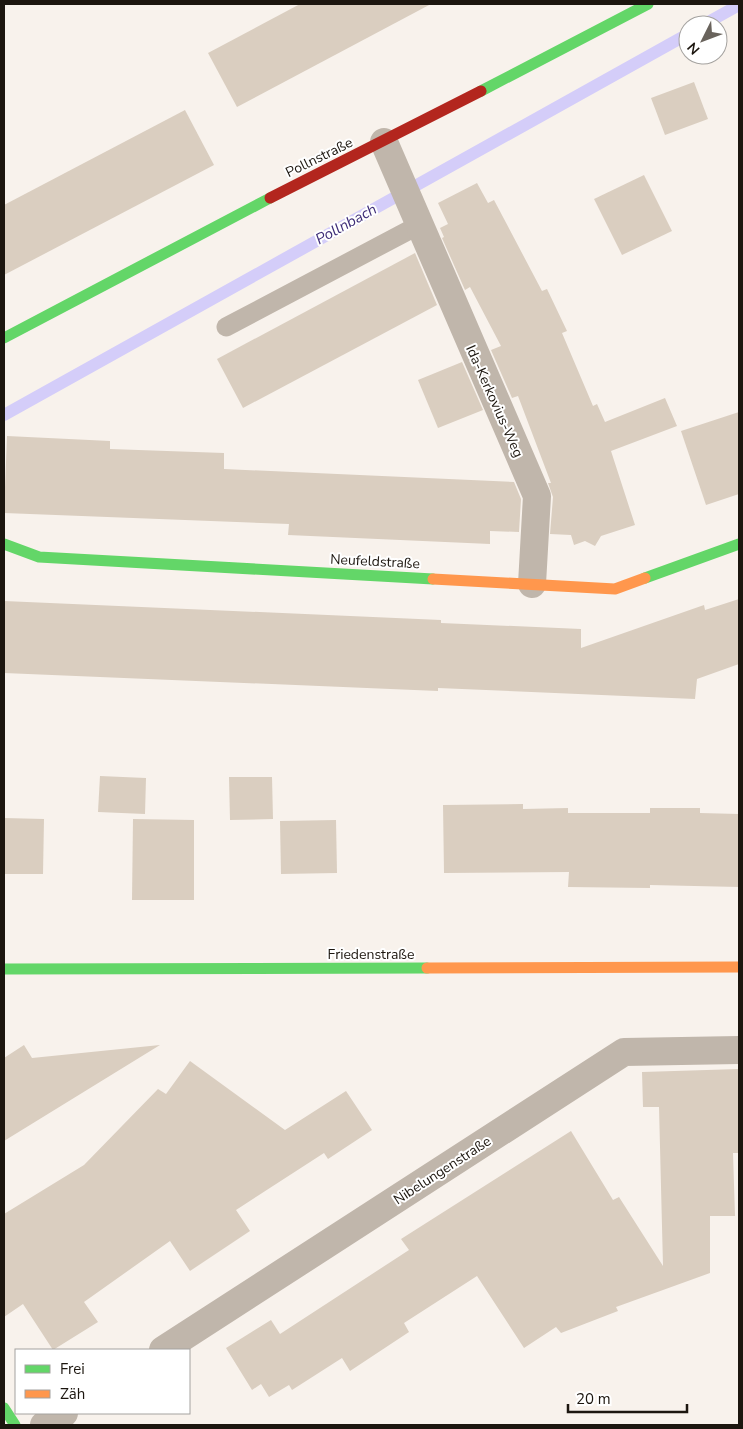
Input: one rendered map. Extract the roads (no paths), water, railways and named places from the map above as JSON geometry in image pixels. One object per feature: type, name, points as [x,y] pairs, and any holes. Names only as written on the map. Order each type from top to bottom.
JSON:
[{"type":"street","name":"Pollnstraße","points":[[4,338],[257,204],[384,142],[648,4]]},
{"type":"street","name":"Ida-Kerkovius-Weg","points":[[384,142],[537,496],[532,584]]},
{"type":"street","name":"Neufeldstraße","points":[[4,544],[38,558],[615,589],[739,544]]},
{"type":"street","name":"Friedenstraße","points":[[4,969],[739,967]]},
{"type":"street","name":"Nibelungenstraße","points":[[165,1349],[624,1052],[739,1050]]},
{"type":"street","points":[[4,1408],[15,1425]]},
{"type":"street","points":[[44,1425],[62,1414]]},
{"type":"lane","points":[[226,327],[416,219]]},
{"type":"waterway","name":"Pollnbach","points":[[721,15],[739,5]]},
{"type":"waterway","name":"Pollnbach","points":[[4,415],[678,40]]}]
